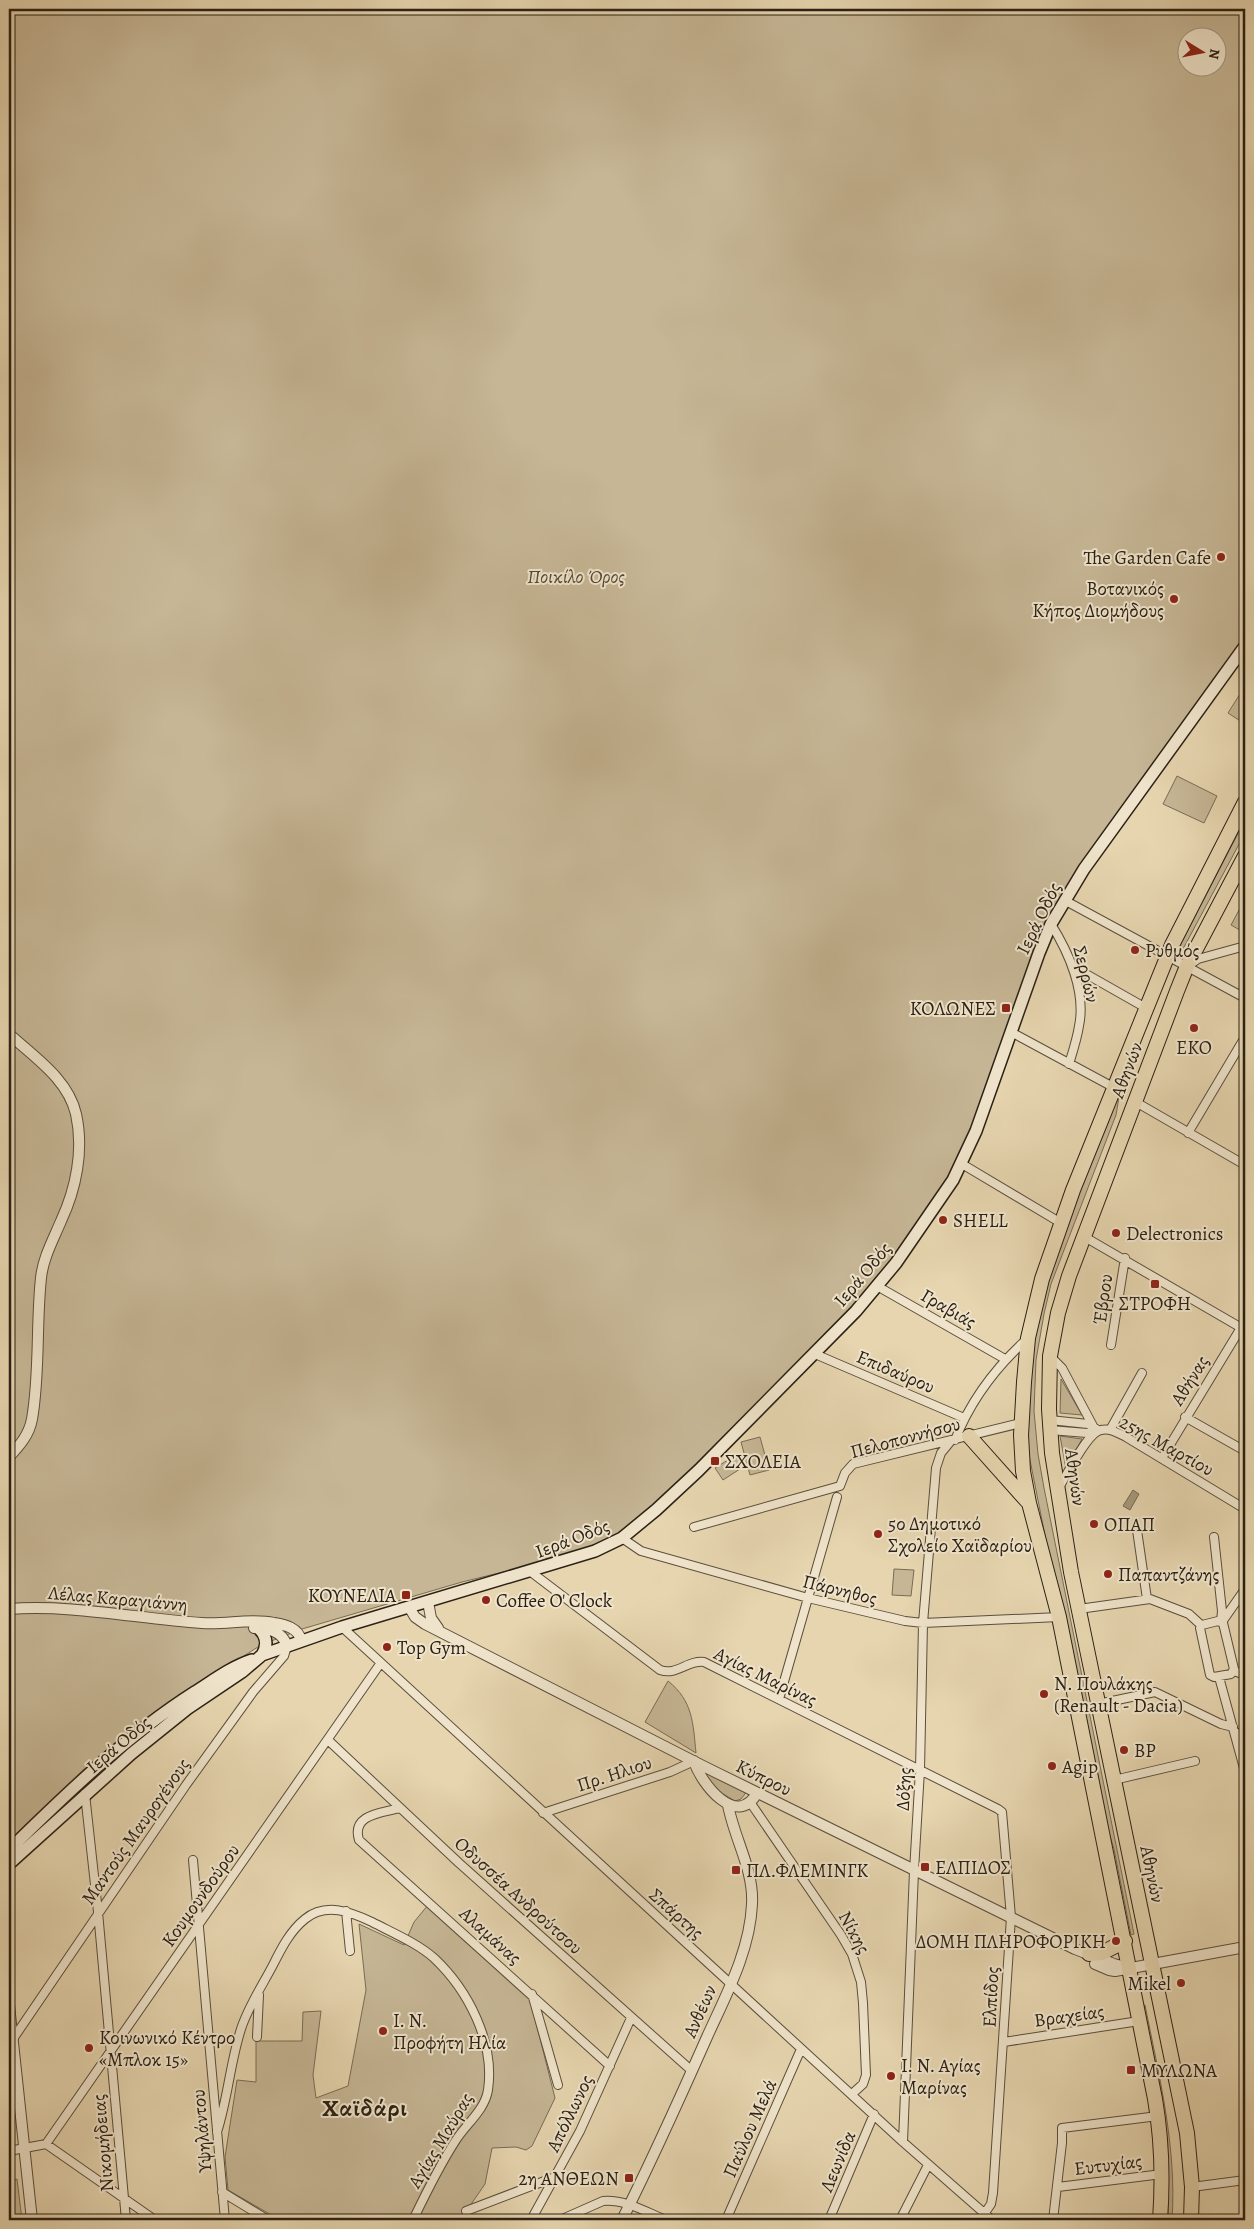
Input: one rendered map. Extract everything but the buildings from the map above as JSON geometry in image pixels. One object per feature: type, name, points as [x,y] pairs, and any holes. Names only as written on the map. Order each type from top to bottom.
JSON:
[{"type":"highway","name":"Αθηνών","points":[[1160,2220],[1162,2174],[1158,2116],[1125,1941],[1059,1617],[1029,1503],[1024,1471],[1021,1423],[1028,1338],[1042,1279],[1061,1223],[1113,1087],[1167,956],[1245,802]]},
{"type":"highway","name":"Αθηνών","points":[[1191,2220],[1192,2187],[1182,2102],[1098,1704],[1058,1489],[1050,1425],[1050,1356],[1058,1313],[1084,1236],[1134,1101],[1187,966],[1245,856]]},
{"type":"highway","points":[[969,1436],[1029,1503]]},
{"type":"highway","points":[[1089,1954],[1102,1953],[1125,1941]]},
{"type":"main road","name":"Ιερά Οδός","points":[[9,1850],[108,1756],[152,1722],[225,1672],[301,1640],[531,1572],[595,1551],[622,1538],[638,1526],[699,1470],[815,1354],[877,1286],[910,1243],[962,1164],[976,1131],[1051,924],[1064,900],[1245,646]]},
{"type":"main road","points":[[258,1628],[266,1639],[266,1647],[259,1657]]},
{"type":"main road","name":"Ιερά Οδός","points":[[9,1864],[84,1794],[144,1744],[187,1710],[242,1672],[259,1657]]},
{"type":"street","points":[[1064,900],[1245,998]]},
{"type":"street","name":"Σερρών","points":[[1051,924],[1064,946],[1072,966],[1080,999],[1079,1025],[1069,1064]]},
{"type":"street","points":[[1187,966],[1198,959],[1245,946]]},
{"type":"street","points":[[1072,966],[1146,1008]]},
{"type":"street","points":[[1011,1032],[1113,1087]]},
{"type":"street","points":[[9,1034],[58,1078],[66,1090],[76,1116],[78,1146],[76,1180],[72,1197],[49,1249],[41,1277],[32,1419],[23,1441],[9,1457]]},
{"type":"street","points":[[1188,1133],[1245,1037]]},
{"type":"street","points":[[1134,1101],[1245,1165]]},
{"type":"street","points":[[962,1164],[1061,1223]]},
{"type":"street","points":[[1084,1236],[1244,1326]]},
{"type":"street","name":"Έβρου","points":[[1112,1345],[1124,1258]]},
{"type":"street","name":"Γραβιάς","points":[[877,1286],[1004,1359]]},
{"type":"street","name":"Αθήνας","points":[[1162,1458],[1185,1417],[1244,1326]]},
{"type":"street","points":[[953,1441],[964,1418],[1004,1359],[1028,1338]]},
{"type":"street","name":"Επιδαύρου","points":[[815,1354],[964,1418]]},
{"type":"street","points":[[1050,1356],[1062,1368],[1096,1428],[1058,1489]]},
{"type":"street","points":[[1110,1430],[1142,1373]]},
{"type":"street","points":[[1185,1417],[1245,1451]]},
{"type":"street","name":"Πελοποννήσου","points":[[694,1526],[840,1486],[845,1473],[853,1464],[1021,1423]]},
{"type":"street","name":"25ης Μαρτίου","points":[[1050,1425],[1087,1433],[1096,1428],[1110,1430],[1162,1458],[1245,1509]]},
{"type":"street","name":"Δόξης","points":[[903,2142],[920,1770],[923,1622],[936,1468],[941,1452],[953,1441]]},
{"type":"street","points":[[779,1699],[837,1497]]},
{"type":"street","points":[[1137,1530],[1147,1599]]},
{"type":"street","points":[[1214,1537],[1222,1622],[1234,1671]]},
{"type":"street","name":"Πάρνηθος","points":[[622,1538],[641,1551],[864,1612],[923,1622],[1059,1617]]},
{"type":"street","name":"Αγίας Μαρίνας","points":[[531,1572],[660,1670],[674,1672],[690,1663],[704,1662],[920,1770]]},
{"type":"street","points":[[1201,1626],[1222,1622],[1244,1594]]},
{"type":"street","points":[[1079,1609],[1147,1599],[1188,1614],[1201,1626]]},
{"type":"street","points":[[428,1602],[431,1618],[440,1630]]},
{"type":"street","name":"Κύπρου","points":[[409,1607],[415,1617],[694,1761],[1075,1949],[1130,1968]]},
{"type":"street","name":"Λέλας Καραγιάννη","points":[[9,1609],[48,1609],[258,1628],[278,1633],[283,1637],[287,1646]]},
{"type":"street","name":"Λέλας Καραγιάννη","points":[[224,1624],[250,1621],[279,1624],[297,1632],[301,1640]]},
{"type":"street","points":[[1201,1626],[1200,1629],[1210,1675],[1214,1678],[1231,1674],[1234,1671]]},
{"type":"street","name":"Σπάρτης","points":[[342,1627],[380,1664],[874,2114],[983,2217],[992,2220]]},
{"type":"street","name":"Μαντούς Μαυρογένους","points":[[13,2039],[98,1912],[253,1692],[284,1656],[287,1646]]},
{"type":"street","name":"Κουμουνδούρου","points":[[46,2144],[380,1664]]},
{"type":"street","points":[[1234,1671],[1245,1675]]},
{"type":"street","points":[[1219,1676],[1245,1772]]},
{"type":"street","points":[[1098,1704],[1155,1692],[1234,1730],[1245,1738]]},
{"type":"street","name":"Οδυσσέα Ανδρούτσου","points":[[328,1740],[400,1808],[692,2071]]},
{"type":"street","points":[[694,1761],[698,1773],[711,1791],[728,1805],[745,1805],[758,1793]]},
{"type":"street","name":"Πρ. Ηλιου","points":[[543,1813],[670,1772],[694,1761]]},
{"type":"street","points":[[1114,1780],[1195,1761]]},
{"type":"street","name":"Ελπίδος","points":[[920,1770],[1002,1812],[1011,1917],[993,2193],[991,2204],[983,2217]]},
{"type":"street","name":"Νικομήδειας","points":[[84,1794],[98,1912],[126,2220]]},
{"type":"street","name":"Νίκης","points":[[750,1802],[842,1935],[852,1954],[860,1982],[867,2066],[863,2084],[852,2094]]},
{"type":"street","name":"Ανθέων","points":[[622,2220],[692,2071],[746,1942],[752,1903],[751,1886],[731,1822],[728,1805]]},
{"type":"street","name":"Αλαμάνας","points":[[400,1808],[366,1817],[360,1821],[357,1832],[359,1840],[610,2066]]},
{"type":"street","name":"Υψηλάντου","points":[[193,1860],[225,2220]]},
{"type":"street","name":"Αγίας Μαύρας","points":[[217,2132],[225,2109],[232,2065],[241,2028],[284,1942],[300,1923],[311,1914],[328,1911],[346,1911],[400,1936],[433,1957],[465,1996],[484,2042],[488,2081],[486,2099],[451,2148],[428,2187],[413,2220]]},
{"type":"street","points":[[346,1911],[350,1951]]},
{"type":"street","points":[[1130,1968],[1245,1947]]},
{"type":"street","name":"Κύπρου","points":[[1075,1949],[1087,1960],[1109,1970],[1130,1968]]},
{"type":"street","points":[[257,2037],[256,2020],[259,1990]]},
{"type":"street","points":[[532,1994],[558,2084]]},
{"type":"street","points":[[9,2006],[32,2220]]},
{"type":"street","name":"Απόλλωνος","points":[[531,2220],[580,2131],[631,2018]]},
{"type":"street","name":"Βραχείας","points":[[1004,2042],[1139,2021]]},
{"type":"street","name":"Παύλου Μελά","points":[[726,2220],[801,2049]]},
{"type":"street","name":"Λεωνίδα","points":[[830,2220],[874,2114]]},
{"type":"street","points":[[1053,2220],[1058,2187],[1062,2128],[1158,2116]]},
{"type":"street","points":[[9,2151],[46,2144],[155,2220]]},
{"type":"street","points":[[900,2220],[928,2165]]},
{"type":"street","name":"Ευτυχίας","points":[[1058,2187],[1162,2174]]},
{"type":"street","points":[[466,2211],[555,2177]]},
{"type":"street","points":[[1192,2187],[1245,2180]]},
{"type":"street","points":[[222,2192],[268,2220]]},
{"type":"street","points":[[560,2220],[603,2201],[618,2201],[666,2220]]},
{"type":"green space","name":"Ποικίλο Όρος","points":[[9,9],[1245,9],[1245,646],[1064,900],[969,1149],[856,1311],[622,1538],[544,1562],[462,1582],[302,1629],[261,1645],[197,1686],[9,1846]]},
{"type":"green space","points":[[1245,686],[1245,724],[1228,713]]},
{"type":"green space","points":[[1177,776],[1217,796],[1204,823],[1163,804]]},
{"type":"green space","points":[[1245,820],[1245,833],[1183,949],[1179,947]]},
{"type":"green space","points":[[1245,899],[1245,933],[1231,925]]},
{"type":"green space","points":[[1120,1091],[1116,1115],[1051,1284],[1036,1360],[1034,1411],[1038,1454],[1044,1488],[1134,1934],[1131,1935],[1114,1849],[1096,1791],[1027,1445],[1033,1344],[1038,1314],[1064,1224]]},
{"type":"green space","points":[[1061,1379],[1082,1415],[1060,1413]]},
{"type":"green space","points":[[1060,1436],[1082,1439],[1066,1469]]},
{"type":"green space","points":[[760,1437],[769,1470],[750,1475],[741,1442]]},
{"type":"green space","points":[[736,1455],[743,1467],[723,1480],[715,1468]]},
{"type":"green space","points":[[894,1569],[914,1570],[911,1596],[892,1595]]},
{"type":"green space","points":[[668,1681],[682,1696],[687,1705],[692,1722],[696,1753],[645,1722]]},
{"type":"green space","points":[[707,1770],[748,1790],[741,1799],[735,1801],[710,1786],[704,1775]]},
{"type":"green space","points":[[428,1905],[530,1999],[555,2098],[532,2146],[526,2150],[516,2147],[492,2148],[485,2184],[465,2213],[464,2220],[280,2220],[228,2190],[225,2157],[237,2080],[256,2082],[256,2041],[302,2041],[303,2012],[321,2011],[313,2075],[316,2098],[348,2086],[366,1990],[359,1924],[404,1945],[414,1922]]},
{"type":"green space","points":[[1145,2005],[1166,2112],[1172,2166],[1172,2220],[1168,2220],[1168,2172],[1141,2006]]},
{"type":"green space","points":[[17,2179],[22,2220],[9,2220],[9,2181]]},
{"type":"shaded area","points":[[1133,1490],[1139,1494],[1130,1510],[1123,1506]]},
{"type":"place","name":"The Garden Cafe","points":[[1221,557]]},
{"type":"place","name":"Βοτανικός Κήπος Διομήδους","points":[[1174,599]]},
{"type":"place","name":"Ρυθμός","points":[[1135,950]]},
{"type":"place","name":"ΚΟΛΩΝΕΣ","points":[[1006,1008]]},
{"type":"place","name":"EKO","points":[[1194,1028]]},
{"type":"place","name":"SHELL","points":[[943,1220]]},
{"type":"place","name":"Delectronics","points":[[1116,1233]]},
{"type":"place","name":"ΣΤΡΟΦΗ","points":[[1155,1284]]},
{"type":"place","name":"ΣΧΟΛΕΙΑ","points":[[715,1461]]},
{"type":"place","name":"ΟΠΑΠ","points":[[1094,1524]]},
{"type":"place","name":"5ο Δημοτικό Σχολείο Χαϊδαρίου","points":[[878,1534]]},
{"type":"place","name":"Παπαντζάνης","points":[[1108,1574]]},
{"type":"place","name":"ΚΟΥΝΕΛΙΑ","points":[[406,1595]]},
{"type":"place","name":"Coffee O' Clock","points":[[486,1600]]},
{"type":"place","name":"Top Gym","points":[[387,1647]]},
{"type":"place","name":"Ν. Πουλάκης (Renault - Dacia)","points":[[1044,1694]]},
{"type":"place","name":"BP","points":[[1124,1750]]},
{"type":"place","name":"Agip","points":[[1052,1766]]},
{"type":"place","name":"ΕΛΠΙΔΟΣ","points":[[925,1867]]},
{"type":"place","name":"ΠΛ.ΦΛΕΜΙΝΓΚ","points":[[736,1870]]},
{"type":"place","name":"ΔΟΜΗ ΠΛΗΡΟΦΟΡΙΚΗ","points":[[1116,1941]]},
{"type":"place","name":"Mikel","points":[[1181,1983]]},
{"type":"place","name":"Ι. Ν. Προφήτη Ηλία","points":[[383,2031]]},
{"type":"place","name":"Κοινωνικό Κέντρο «Μπλοκ 15»","points":[[89,2048]]},
{"type":"place","name":"ΜΥΛΩΝΑ","points":[[1131,2070]]},
{"type":"place","name":"Ι. Ν. Αγίας Μαρίνας","points":[[891,2076]]},
{"type":"place","name":"2η ΑΝΘΕΩΝ","points":[[629,2178]]},
{"type":"district","name":"Χαϊδάρι","points":[[365,2108]]}]
